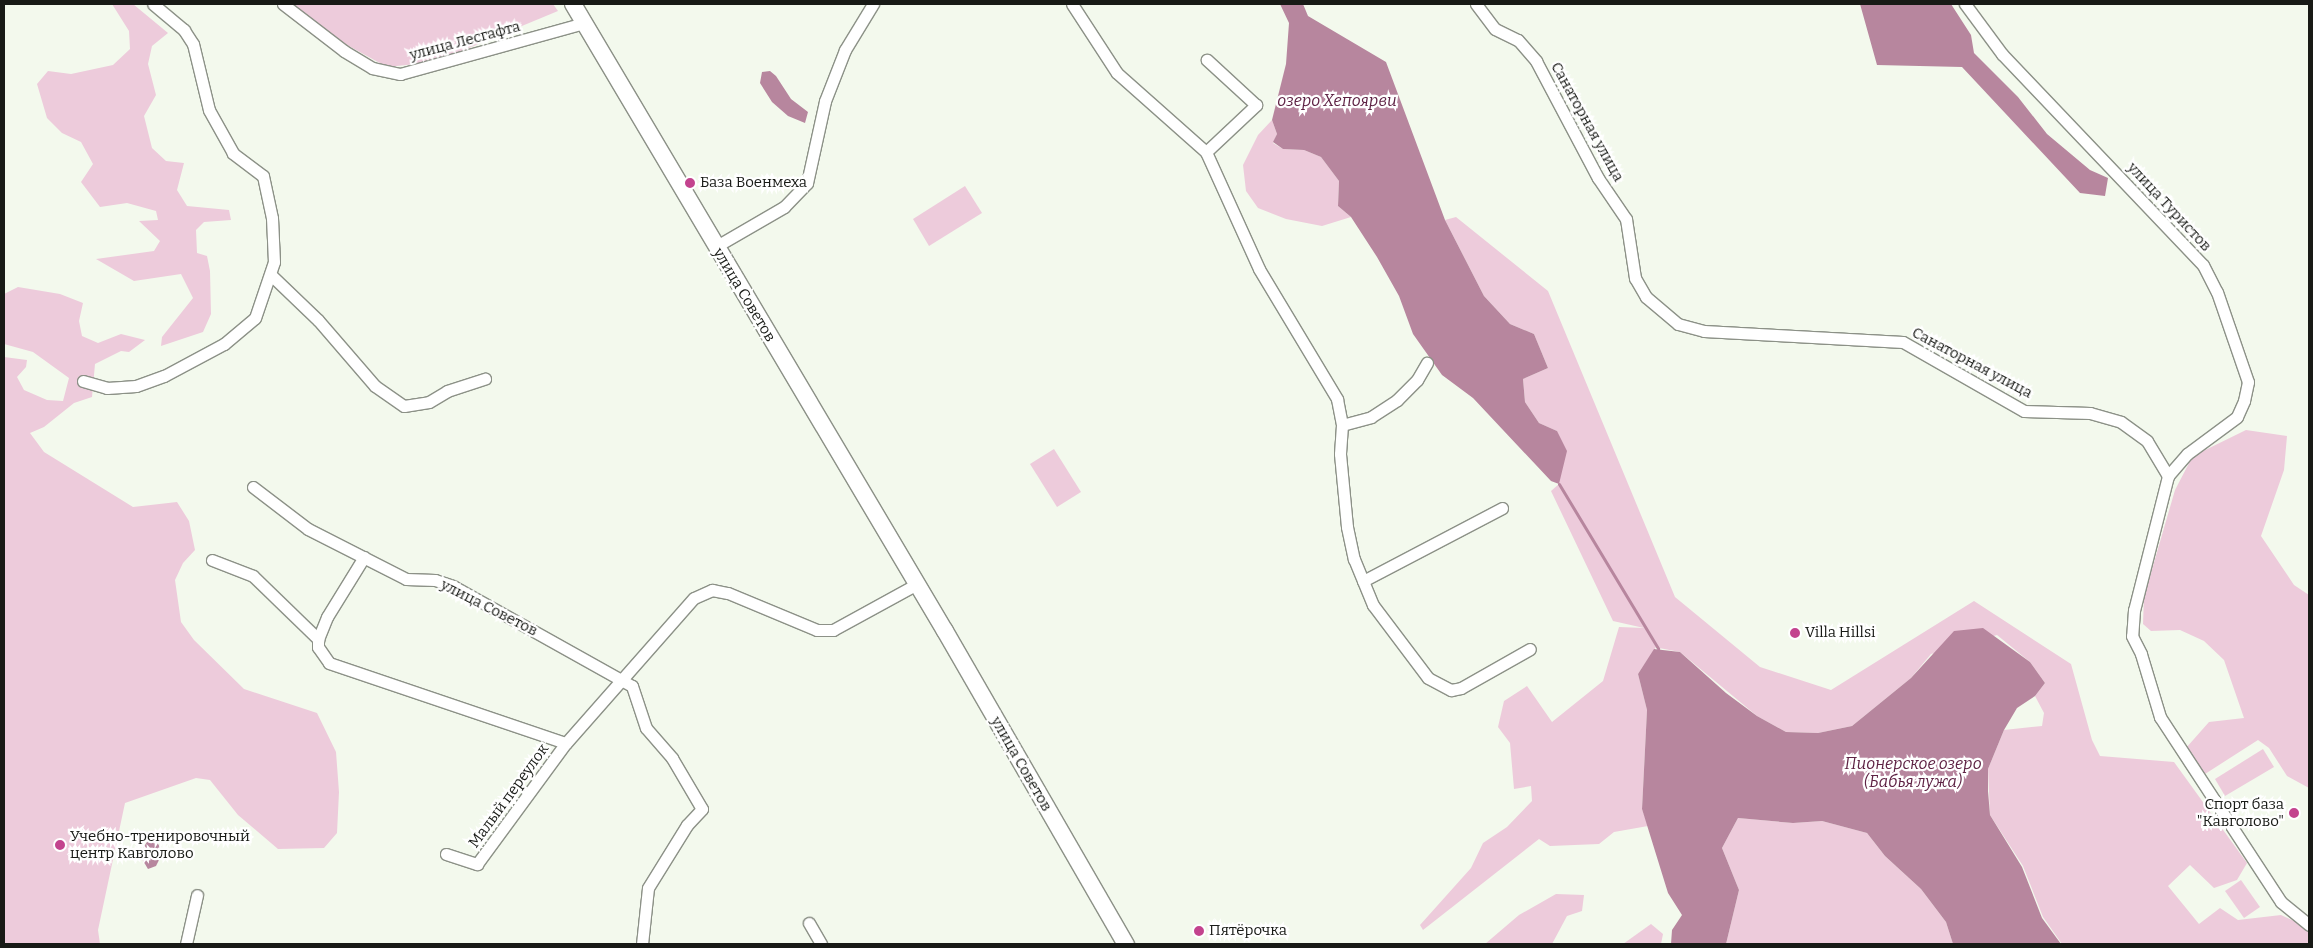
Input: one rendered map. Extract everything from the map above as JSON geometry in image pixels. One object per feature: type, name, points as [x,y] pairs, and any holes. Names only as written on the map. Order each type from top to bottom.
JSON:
[{"type":"main road","name":"улица Советов","points":[[573,4],[715,247],[917,584],[1126,944]]},
{"type":"street","points":[[83,381],[107,388],[136,386],[164,376],[224,344],[255,318],[274,262],[272,218],[263,176],[233,153],[209,110],[193,44],[184,30],[154,4]]},
{"type":"street","name":"улица Лесгафта","points":[[283,4],[344,52],[372,68],[400,74],[584,23]]},
{"type":"street","points":[[715,247],[784,208],[808,183],[824,101],[845,50],[873,4]]},
{"type":"street","points":[[1072,4],[1117,73],[1206,152],[1259,269],[1316,360],[1337,399],[1342,425],[1340,454],[1343,504],[1354,559],[1373,605],[1428,678],[1443,688],[1461,688],[1530,649]]},
{"type":"street","name":"Санаторная улица","points":[[1476,4],[1495,29],[1518,40],[1536,61],[1598,178],[1626,219],[1635,278],[1646,297],[1678,324],[1704,330],[1902,342],[1993,390],[2024,411],[2090,413],[2121,422],[2147,441],[2168,476]]},
{"type":"street","name":"улица Туристов","points":[[1965,4],[2002,54],[2203,265],[2217,292],[2248,382],[2244,401],[2237,417],[2187,454],[2168,476]]},
{"type":"street","points":[[1206,152],[1256,105],[1207,60]]},
{"type":"street","points":[[271,275],[318,320],[375,386],[404,406],[430,402],[447,391],[485,379]]},
{"type":"street","points":[[1342,425],[1371,417],[1397,400],[1417,380],[1427,363]]},
{"type":"street","points":[[2168,476],[2134,610],[2132,636],[2141,654],[2160,717],[2281,902],[2309,925]]},
{"type":"street","name":"улица Советов","points":[[253,487],[291,518],[364,557],[406,579],[435,580],[453,586],[621,678],[632,686],[646,728],[672,758],[702,809],[687,825],[648,888],[642,944]]},
{"type":"street","points":[[1363,581],[1502,508]]},
{"type":"street","points":[[364,557],[326,617],[318,639],[318,647],[330,664],[566,743],[621,678],[694,598],[712,590],[728,593],[817,630],[833,630],[917,584]]},
{"type":"street","points":[[212,560],[253,576],[318,639]]},
{"type":"street","name":"Малый переулок","points":[[446,854],[477,864],[566,743]]},
{"type":"street","points":[[186,944],[197,895]]},
{"type":"street","points":[[809,923],[821,944]]},
{"type":"shaded area","points":[[112,4],[133,4],[168,33],[152,46],[148,64],[156,95],[144,116],[152,148],[166,161],[184,163],[177,190],[187,206],[229,210],[231,220],[204,222],[196,230],[197,253],[207,256],[210,271],[211,314],[203,332],[161,346],[162,337],[193,298],[181,274],[134,281],[96,259],[154,251],[160,241],[139,221],[158,220],[156,211],[127,203],[100,207],[81,182],[93,164],[81,142],[62,133],[47,118],[37,84],[48,71],[71,74],[113,65],[130,49],[129,31]]},
{"type":"shaded area","points":[[288,4],[553,4],[558,11],[435,62],[387,67],[347,45]]},
{"type":"shaded area","points":[[1272,120],[1277,134],[1273,143],[1283,149],[1304,150],[1321,157],[1339,181],[1338,206],[1351,217],[1322,226],[1286,219],[1258,208],[1246,191],[1243,165],[1258,135]]},
{"type":"shaded area","points":[[965,186],[982,213],[929,246],[913,219]]},
{"type":"shaded area","points":[[1456,217],[1548,291],[1675,597],[1760,667],[1831,690],[1974,601],[2071,664],[2092,740],[2100,756],[2174,762],[2247,863],[2237,880],[2214,888],[2190,865],[2168,886],[2199,924],[2220,908],[2238,920],[2281,915],[2309,928],[2309,944],[2062,944],[2043,917],[2023,866],[1990,815],[1988,769],[2004,730],[2042,726],[2044,713],[2035,696],[2045,683],[2030,662],[1997,635],[1931,654],[1911,678],[1852,726],[1818,733],[1786,732],[1757,716],[1680,652],[1659,648],[1648,629],[1656,647],[1638,674],[1647,710],[1642,809],[1648,826],[1614,832],[1599,844],[1550,846],[1539,839],[1423,930],[1420,925],[1471,868],[1483,843],[1507,827],[1532,801],[1531,786],[1514,789],[1510,743],[1498,727],[1504,701],[1527,686],[1552,722],[1603,681],[1619,627],[1644,628],[1613,621],[1551,491],[1559,484],[1557,431],[1539,423],[1525,402],[1523,379],[1548,368],[1534,334],[1510,324],[1484,296],[1445,220]]},
{"type":"shaded area","points":[[18,287],[60,294],[83,303],[79,321],[82,336],[98,343],[121,334],[145,340],[129,352],[121,351],[95,364],[92,397],[74,403],[44,427],[30,433],[44,452],[133,507],[177,502],[189,521],[195,550],[183,563],[175,580],[181,622],[194,640],[244,689],[317,713],[336,752],[339,792],[337,833],[324,848],[278,849],[238,815],[210,780],[196,778],[125,803],[98,930],[100,944],[4,944],[4,357],[27,360],[26,367],[17,377],[24,390],[47,400],[63,401],[69,378],[33,352],[4,344],[4,294]]},
{"type":"shaded area","points":[[2246,430],[2287,436],[2284,470],[2261,536],[2294,585],[2309,595],[2309,788],[2287,776],[2269,748],[2258,740],[2205,774],[2186,748],[2209,722],[2244,718],[2224,660],[2204,641],[2180,630],[2151,631],[2143,624],[2144,597],[2175,490],[2187,467],[2193,456]]},
{"type":"shaded area","points":[[1054,449],[1081,492],[1057,507],[1030,464]]},
{"type":"shaded area","points":[[2263,749],[2274,767],[2225,796],[2215,779]]},
{"type":"shaded area","points":[[1738,818],[1793,823],[1822,821],[1867,833],[1885,856],[1921,889],[1946,922],[1953,944],[1726,944],[1739,890],[1722,848]]},
{"type":"shaded area","points":[[2241,880],[2260,907],[2244,918],[2225,891]]},
{"type":"shaded area","points":[[1556,894],[1584,895],[1582,911],[1567,916],[1552,944],[1485,944],[1519,915]]},
{"type":"shaded area","points":[[1651,924],[1663,934],[1661,944],[1623,944]]},
{"type":"water","name":"озеро Хепоярви","points":[[1280,4],[1303,4],[1308,16],[1386,62],[1445,220],[1484,296],[1510,324],[1534,334],[1548,368],[1523,379],[1525,402],[1539,423],[1557,431],[1567,451],[1559,484],[1551,481],[1473,398],[1442,375],[1413,334],[1399,296],[1377,257],[1351,217],[1338,206],[1339,181],[1321,157],[1304,150],[1283,149],[1273,142],[1277,134],[1272,120],[1286,64],[1289,23]]},
{"type":"water","points":[[1860,4],[1951,4],[1971,35],[1974,53],[2018,97],[2047,134],[2090,170],[2108,178],[2105,196],[2080,193],[1962,67],[1877,65]]},
{"type":"water","points":[[770,71],[776,76],[791,99],[808,112],[805,123],[788,116],[772,102],[760,83],[762,72]]},
{"type":"water","name":"Пионерское озеро (Бабья лужа)","points":[[1983,628],[2030,662],[2045,683],[2035,696],[2017,708],[2004,730],[1988,769],[1988,791],[1990,815],[2022,867],[2042,918],[2061,944],[1953,944],[1946,922],[1921,889],[1885,856],[1867,833],[1822,821],[1793,823],[1738,818],[1722,848],[1739,890],[1726,944],[1671,944],[1672,930],[1682,915],[1668,893],[1642,809],[1647,710],[1638,674],[1654,649],[1680,652],[1726,693],[1757,716],[1786,732],[1818,733],[1852,726],[1911,678],[1954,631]]},
{"type":"water","points":[[149,839],[155,839],[163,852],[156,866],[148,869],[139,854]]},
{"type":"waterway","points":[[1559,484],[1658,648]]},
{"type":"place","name":"База Военмеха","points":[[690,183]]},
{"type":"place","name":"Villa Hillsi","points":[[1795,633]]},
{"type":"place","name":"Спорт база \"Кавголово\"","points":[[2294,813]]},
{"type":"place","name":"Учебно-тренировочный центр Кавголово","points":[[60,845]]},
{"type":"place","name":"Пятёрочка","points":[[1199,931]]}]
